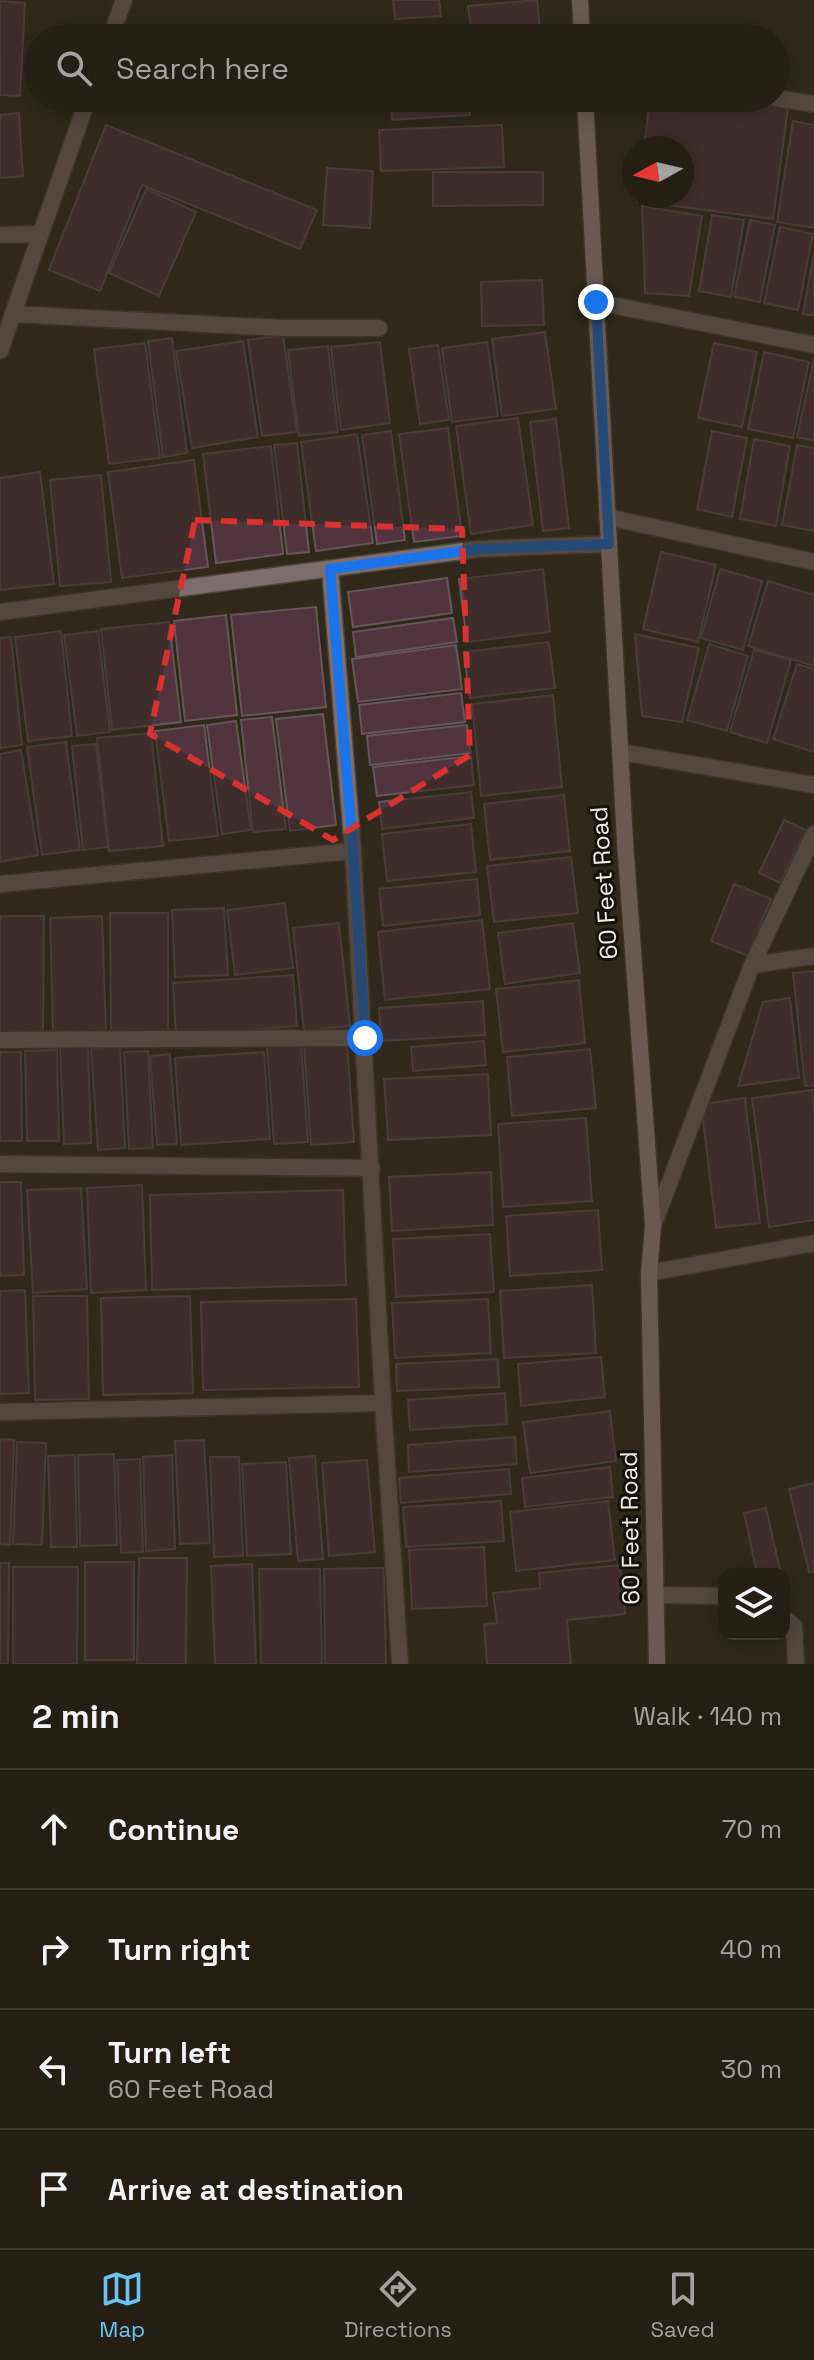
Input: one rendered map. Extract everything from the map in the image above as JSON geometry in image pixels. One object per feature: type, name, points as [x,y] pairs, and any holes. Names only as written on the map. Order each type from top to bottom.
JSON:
[{"type":"main road","points":[[580,0],[581,24]]},
{"type":"main road","name":"60 Feet Road","points":[[586,112],[620,752],[653,1226],[649,1273],[657,1664]]},
{"type":"street","points":[[115,24],[124,0]]},
{"type":"street","points":[[790,100],[814,104]]},
{"type":"street","points":[[0,351],[83,112]]},
{"type":"street","points":[[0,235],[40,234]]},
{"type":"street","points":[[596,302],[814,345]]},
{"type":"street","points":[[13,314],[252,327],[379,328]]},
{"type":"street","points":[[607,517],[814,562]]},
{"type":"street","points":[[0,612],[478,549],[609,544]]},
{"type":"street","points":[[330,569],[365,1038],[383,1403],[400,1664]]},
{"type":"street","points":[[620,752],[814,785]]},
{"type":"street","points":[[653,1226],[752,965],[814,834]]},
{"type":"street","points":[[0,884],[353,851]]},
{"type":"street","points":[[752,965],[814,956]]},
{"type":"street","points":[[0,1040],[365,1038]]},
{"type":"street","points":[[0,1164],[372,1168]]},
{"type":"street","points":[[649,1273],[814,1243]]},
{"type":"street","points":[[0,1412],[383,1403]]},
{"type":"street","points":[[656,1595],[718,1596]]},
{"type":"street","points":[[790,1623],[794,1626],[796,1664]]},
{"type":"highlighted area","points":[[195,520],[462,529],[470,755],[333,840],[150,734]]},
{"type":"building","points":[[393,0],[439,0],[441,16],[395,19]]},
{"type":"building","points":[[537,0],[540,24],[470,24],[468,6]]},
{"type":"building","points":[[0,1],[25,3],[20,96],[0,95]]},
{"type":"building","points":[[392,112],[470,112],[470,115],[392,120]]},
{"type":"building","points":[[648,112],[787,112],[773,219],[690,208],[694,208],[694,136],[645,136]]},
{"type":"building","points":[[19,113],[23,176],[0,178],[0,115]]},
{"type":"building","points":[[793,121],[814,125],[814,228],[777,222]]},
{"type":"building","points":[[106,125],[317,210],[300,249],[142,185],[100,291],[49,270]]},
{"type":"building","points":[[502,125],[504,167],[381,171],[379,130]]},
{"type":"building","points":[[327,168],[373,171],[370,228],[323,225]]},
{"type":"building","points":[[433,172],[543,172],[543,205],[433,206]]},
{"type":"building","points":[[146,189],[196,212],[159,296],[109,273]]},
{"type":"building","points":[[642,208],[702,216],[689,296],[645,293]]},
{"type":"building","points":[[712,215],[744,220],[731,297],[699,291]]},
{"type":"building","points":[[750,220],[775,225],[760,302],[734,297]]},
{"type":"building","points":[[780,227],[813,234],[798,310],[764,303]]},
{"type":"building","points":[[814,253],[814,316],[803,314]]},
{"type":"building","points":[[542,280],[544,325],[482,326],[481,282]]},
{"type":"building","points":[[545,332],[556,409],[502,416],[492,339]]},
{"type":"building","points":[[283,335],[297,432],[262,436],[248,340]]},
{"type":"building","points":[[172,338],[187,453],[163,457],[148,341]]},
{"type":"building","points":[[243,341],[258,437],[192,448],[176,351]]},
{"type":"building","points":[[380,342],[390,423],[341,430],[331,347]]},
{"type":"building","points":[[487,342],[498,416],[452,422],[442,348]]},
{"type":"building","points":[[145,343],[160,458],[109,464],[94,349]]},
{"type":"building","points":[[714,343],[757,352],[742,427],[698,418]]},
{"type":"building","points":[[438,345],[449,420],[420,424],[409,349]]},
{"type":"building","points":[[328,346],[338,432],[299,436],[288,350]]},
{"type":"building","points":[[764,352],[809,362],[793,438],[748,429]]},
{"type":"building","points":[[814,359],[814,441],[797,437]]},
{"type":"building","points":[[518,418],[533,525],[471,534],[456,426]]},
{"type":"building","points":[[556,419],[569,528],[543,531],[530,422]]},
{"type":"building","points":[[448,428],[462,536],[414,542],[399,434]]},
{"type":"building","points":[[391,431],[405,540],[377,544],[362,435]]},
{"type":"building","points":[[712,431],[747,438],[732,517],[697,509]]},
{"type":"building","points":[[357,434],[373,543],[316,551],[301,442]]},
{"type":"building","points":[[754,439],[790,446],[776,526],[740,519]]},
{"type":"building","points":[[297,443],[309,552],[287,554],[274,445]]},
{"type":"building","points":[[797,445],[814,448],[814,531],[782,525]]},
{"type":"building","points":[[271,446],[283,554],[216,563],[203,454]]},
{"type":"building","points":[[194,460],[208,567],[122,578],[108,472]]},
{"type":"building","points":[[40,472],[54,584],[0,590],[0,478]]},
{"type":"building","points":[[101,475],[111,582],[60,586],[50,480]]},
{"type":"building","points":[[661,552],[716,565],[698,642],[643,629]]},
{"type":"building","points":[[543,569],[550,632],[467,642],[459,579]]},
{"type":"building","points":[[720,569],[762,581],[743,650],[701,638]]},
{"type":"building","points":[[447,578],[452,613],[353,627],[348,592]]},
{"type":"building","points":[[768,581],[814,595],[814,666],[748,646]]},
{"type":"building","points":[[316,607],[326,707],[242,716],[231,615]]},
{"type":"building","points":[[226,615],[237,715],[185,721],[174,621]]},
{"type":"building","points":[[453,618],[457,642],[356,657],[353,632]]},
{"type":"building","points":[[169,622],[181,722],[112,730],[101,629]]},
{"type":"building","points":[[61,631],[72,736],[28,741],[15,637]]},
{"type":"building","points":[[98,631],[110,732],[77,736],[64,635]]},
{"type":"building","points":[[635,634],[699,648],[682,722],[642,716]]},
{"type":"building","points":[[11,637],[22,745],[0,748],[0,638]]},
{"type":"building","points":[[549,642],[555,688],[470,698],[464,652]]},
{"type":"building","points":[[709,644],[748,656],[727,731],[687,720]]},
{"type":"building","points":[[456,645],[462,689],[358,702],[352,659]]},
{"type":"building","points":[[754,650],[791,660],[767,743],[730,732]]},
{"type":"building","points":[[797,664],[814,669],[814,752],[773,739]]},
{"type":"building","points":[[461,693],[465,722],[362,734],[359,705]]},
{"type":"building","points":[[553,695],[562,787],[481,796],[472,704]]},
{"type":"building","points":[[323,714],[336,825],[290,831],[276,719]]},
{"type":"building","points":[[272,717],[286,829],[253,832],[241,720]]},
{"type":"building","points":[[236,721],[251,830],[222,834],[207,725]]},
{"type":"building","points":[[204,725],[218,836],[169,841],[155,731]]},
{"type":"building","points":[[467,725],[471,753],[370,765],[367,736]]},
{"type":"building","points":[[151,733],[163,846],[109,851],[97,738]]},
{"type":"building","points":[[66,742],[80,850],[42,855],[27,747]]},
{"type":"building","points":[[96,744],[108,847],[83,850],[72,746]]},
{"type":"building","points":[[21,750],[38,855],[0,862],[0,754]]},
{"type":"building","points":[[471,756],[474,785],[377,796],[373,767]]},
{"type":"building","points":[[471,792],[474,818],[382,829],[379,802]]},
{"type":"building","points":[[564,795],[570,851],[490,860],[484,804]]},
{"type":"building","points":[[784,820],[806,830],[780,883],[759,873]]},
{"type":"building","points":[[471,824],[476,872],[387,881],[382,834]]},
{"type":"building","points":[[571,857],[578,913],[494,922],[487,866]]},
{"type":"building","points":[[477,879],[480,915],[383,926],[379,889]]},
{"type":"building","points":[[734,884],[771,899],[748,956],[711,941]]},
{"type":"building","points":[[285,903],[293,968],[235,975],[227,910]]},
{"type":"building","points":[[224,908],[228,975],[175,977],[172,910]]},
{"type":"building","points":[[110,913],[168,913],[168,1032],[111,1033]]},
{"type":"building","points":[[0,916],[44,916],[43,1033],[0,1033]]},
{"type":"building","points":[[102,916],[106,1031],[53,1033],[50,918]]},
{"type":"building","points":[[482,920],[490,989],[385,1000],[378,932]]},
{"type":"building","points":[[339,923],[350,1026],[304,1031],[293,928]]},
{"type":"building","points":[[573,923],[580,973],[505,984],[498,933]]},
{"type":"building","points":[[814,971],[814,1085],[805,1086],[793,973]]},
{"type":"building","points":[[293,975],[297,1026],[176,1036],[173,983]]},
{"type":"building","points":[[579,980],[585,1043],[503,1052],[496,989]]},
{"type":"building","points":[[790,998],[799,1078],[738,1086],[763,1002]]},
{"type":"building","points":[[483,1001],[485,1035],[381,1041],[379,1008]]},
{"type":"building","points":[[484,1041],[486,1065],[413,1071],[411,1047]]},
{"type":"building","points":[[347,1043],[354,1142],[311,1145],[304,1046]]},
{"type":"building","points":[[301,1045],[308,1142],[274,1144],[267,1047]]},
{"type":"building","points":[[88,1046],[91,1143],[64,1144],[60,1047]]},
{"type":"building","points":[[120,1047],[125,1148],[98,1150],[91,1049]]},
{"type":"building","points":[[590,1049],[596,1108],[512,1116],[507,1057]]},
{"type":"building","points":[[57,1050],[59,1141],[27,1141],[25,1051]]},
{"type":"building","points":[[148,1051],[153,1148],[129,1149],[124,1052]]},
{"type":"building","points":[[0,1052],[21,1052],[22,1141],[0,1141]]},
{"type":"building","points":[[264,1052],[270,1139],[181,1145],[175,1058]]},
{"type":"building","points":[[170,1054],[177,1144],[157,1145],[150,1056]]},
{"type":"building","points":[[488,1074],[491,1135],[388,1140],[384,1079]]},
{"type":"building","points":[[812,1090],[814,1220],[769,1227],[752,1098]]},
{"type":"building","points":[[745,1098],[760,1223],[716,1228],[701,1104]]},
{"type":"building","points":[[586,1118],[592,1201],[503,1207],[498,1124]]},
{"type":"building","points":[[491,1172],[493,1225],[392,1231],[389,1177]]},
{"type":"building","points":[[0,1182],[21,1182],[24,1275],[0,1276]]},
{"type":"building","points":[[142,1185],[146,1290],[91,1293],[87,1188]]},
{"type":"building","points":[[81,1188],[87,1289],[33,1293],[27,1190]]},
{"type":"building","points":[[343,1190],[346,1285],[152,1290],[150,1195]]},
{"type":"building","points":[[598,1210],[602,1270],[510,1276],[506,1216]]},
{"type":"building","points":[[490,1234],[494,1292],[396,1297],[393,1239]]},
{"type":"building","points":[[592,1285],[596,1353],[504,1358],[500,1291]]},
{"type":"building","points":[[25,1290],[29,1393],[0,1394],[0,1291]]},
{"type":"building","points":[[33,1296],[87,1296],[89,1399],[35,1400]]},
{"type":"building","points":[[190,1296],[193,1393],[103,1395],[101,1298]]},
{"type":"building","points":[[356,1299],[359,1387],[203,1390],[201,1302]]},
{"type":"building","points":[[488,1299],[491,1353],[395,1358],[392,1303]]},
{"type":"building","points":[[601,1357],[605,1397],[521,1406],[518,1364]]},
{"type":"building","points":[[498,1359],[499,1387],[397,1391],[396,1364]]},
{"type":"building","points":[[505,1393],[507,1424],[410,1430],[408,1400]]},
{"type":"building","points":[[610,1411],[616,1461],[530,1473],[523,1422]]},
{"type":"building","points":[[515,1437],[517,1464],[409,1472],[408,1445]]},
{"type":"building","points":[[0,1439],[14,1440],[10,1545],[0,1544]]},
{"type":"building","points":[[204,1440],[210,1543],[180,1544],[175,1441]]},
{"type":"building","points":[[17,1442],[46,1443],[42,1545],[13,1544]]},
{"type":"building","points":[[114,1454],[117,1545],[80,1546],[78,1455]]},
{"type":"building","points":[[75,1455],[77,1547],[51,1547],[48,1456]]},
{"type":"building","points":[[172,1455],[175,1549],[146,1551],[143,1457]]},
{"type":"building","points":[[315,1456],[323,1559],[298,1561],[289,1458]]},
{"type":"building","points":[[210,1457],[239,1457],[243,1556],[214,1557]]},
{"type":"building","points":[[140,1459],[143,1552],[121,1553],[117,1460]]},
{"type":"building","points":[[367,1460],[375,1552],[329,1556],[322,1463]]},
{"type":"building","points":[[286,1462],[291,1554],[247,1556],[242,1464]]},
{"type":"building","points":[[610,1467],[613,1497],[525,1507],[522,1478]]},
{"type":"building","points":[[509,1469],[511,1494],[401,1503],[399,1478]]},
{"type":"building","points":[[814,1483],[814,1571],[809,1572],[789,1489]]},
{"type":"building","points":[[501,1501],[504,1541],[406,1547],[403,1507]]},
{"type":"building","points":[[608,1501],[615,1560],[516,1571],[510,1512]]},
{"type":"building","points":[[766,1508],[780,1568],[756,1568],[744,1513]]},
{"type":"building","points":[[484,1547],[487,1606],[412,1609],[409,1550]]},
{"type":"building","points":[[139,1558],[187,1558],[186,1664],[137,1664]]},
{"type":"building","points":[[85,1562],[134,1562],[134,1660],[85,1660]]},
{"type":"building","points":[[0,1563],[9,1563],[8,1664],[0,1664]]},
{"type":"building","points":[[252,1564],[256,1664],[215,1664],[211,1566]]},
{"type":"building","points":[[620,1565],[625,1614],[567,1620],[571,1664],[487,1664],[484,1624],[497,1623],[493,1593],[540,1588],[539,1573]]},
{"type":"building","points":[[13,1567],[78,1567],[77,1664],[13,1664]]},
{"type":"building","points":[[384,1568],[386,1664],[325,1664],[324,1569]]},
{"type":"building","points":[[259,1569],[320,1569],[322,1664],[261,1664]]},
{"type":"route","points":[[365,1038],[330,569],[478,549],[609,544],[596,302]]}]
